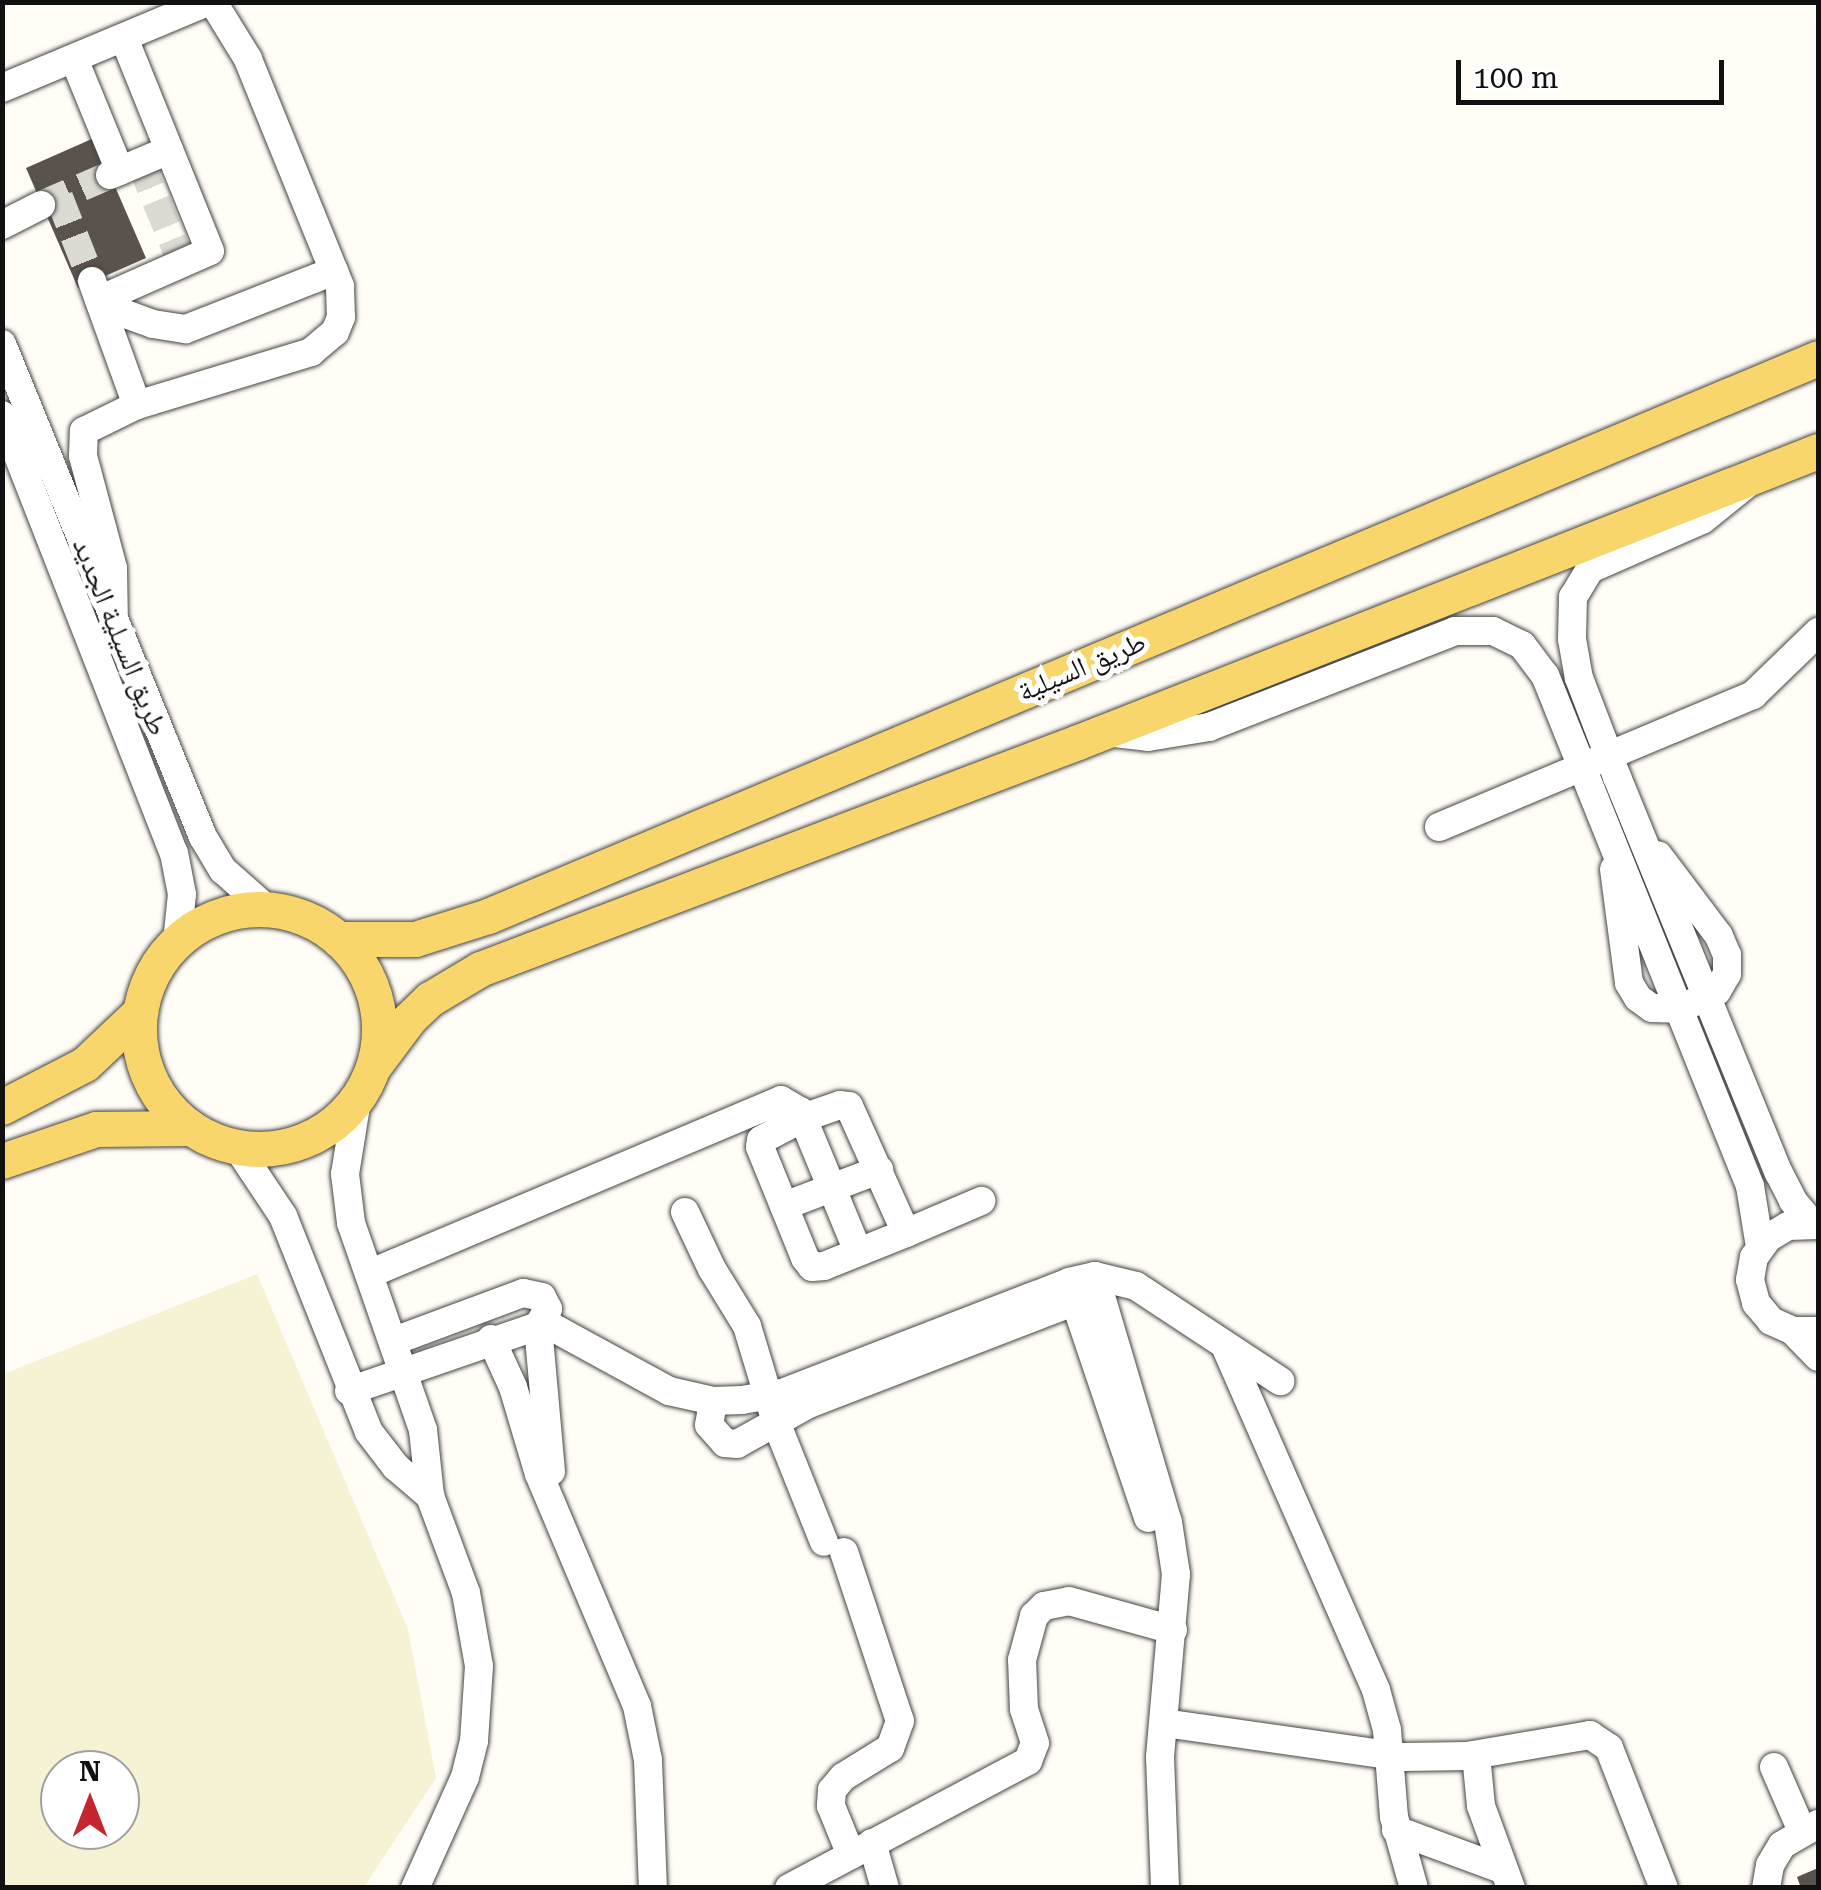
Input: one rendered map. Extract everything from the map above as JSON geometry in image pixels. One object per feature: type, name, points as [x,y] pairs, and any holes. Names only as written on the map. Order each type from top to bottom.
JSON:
[{"type":"main road","name":"طريق السيلية","points":[[338,938],[416,938],[488,916],[1818,358]]},
{"type":"main road","points":[[374,1066],[378,1011],[371,984],[338,938],[317,924],[268,910],[210,920],[177,942],[147,986],[140,1012],[144,1065],[170,1111],[191,1128],[236,1148],[291,1145],[316,1135],[357,1100],[374,1066],[420,1009],[480,969],[1105,732],[1818,451]]},
{"type":"main road","points":[[2,1108],[85,1064],[140,1012]]},
{"type":"main road","points":[[2,1161],[96,1129],[143,1125],[191,1128]]},
{"type":"street","points":[[2,88],[210,2],[248,59],[343,302],[341,317],[324,344],[311,352],[137,404],[84,431],[83,456],[113,568],[114,626]]},
{"type":"street","points":[[97,296],[210,250],[124,38]]},
{"type":"street","points":[[74,59],[115,173],[169,150]]},
{"type":"street","points":[[97,296],[153,324],[186,329],[334,271]]},
{"type":"street","points":[[97,296],[137,404]]},
{"type":"street","name":"طريق السيلية الجديد","points":[[2,344],[202,837],[236,885],[268,910]]},
{"type":"street","name":"طريق السيلية الجديد","points":[[2,415],[174,852],[182,894],[177,942]]},
{"type":"street","points":[[1105,732],[1160,736],[1208,727],[1443,635],[1482,629],[1513,639],[1531,654],[1544,676],[1582,767],[1626,837],[1724,946],[1727,974],[1708,1000],[1680,1010],[1652,1008],[1638,998],[1629,983],[1626,837],[1610,755],[1574,659],[1571,608],[1576,587],[1598,563],[1716,512],[1752,478]]},
{"type":"street","points":[[1439,827],[1752,695],[1818,632]]},
{"type":"street","points":[[1708,1000],[1785,1187],[1815,1224],[1778,1231],[1760,1247],[1751,1269],[1752,1292],[1772,1321],[1806,1331],[1818,1357]]},
{"type":"street","points":[[1680,1010],[1750,1186],[1760,1247]]},
{"type":"street","points":[[357,1100],[346,1148],[346,1198],[368,1274],[423,1430],[430,1496],[466,1593],[479,1666],[479,1704],[465,1777],[415,1888]]},
{"type":"street","points":[[368,1274],[766,1104],[797,1120],[832,1188],[858,1252]]},
{"type":"street","points":[[906,1233],[850,1106],[840,1105],[797,1120],[766,1135],[760,1144],[804,1258],[812,1267],[858,1252],[906,1233],[980,1202]]},
{"type":"street","points":[[236,1148],[283,1216],[349,1391],[382,1450],[430,1496]]},
{"type":"street","points":[[784,1206],[879,1170]]},
{"type":"street","points":[[685,1212],[712,1269],[740,1310],[773,1409],[834,1547],[900,1721],[890,1748],[843,1777],[832,1790],[831,1806],[885,1888]]},
{"type":"street","points":[[1080,1286],[1168,1522],[1176,1574],[1160,1806],[1165,1888]]},
{"type":"street","points":[[713,1401],[708,1425],[725,1443],[746,1440],[773,1409],[1080,1286],[1136,1286],[1280,1380]]},
{"type":"street","points":[[394,1341],[530,1292],[546,1302],[540,1324],[554,1507]]},
{"type":"street","points":[[349,1391],[540,1324],[669,1391],[773,1409]]},
{"type":"street","points":[[491,1340],[514,1386],[532,1458],[643,1727],[653,1888]]},
{"type":"street","points":[[1226,1348],[1376,1690],[1387,1730],[1396,1830],[1414,1888]]},
{"type":"street","points":[[794,1886],[1032,1756],[1034,1744],[1022,1692],[1022,1660],[1034,1616],[1044,1606],[1069,1601],[1175,1618]]},
{"type":"street","points":[[1164,1723],[1388,1756],[1476,1755],[1581,1734],[1603,1742],[1664,1888]]},
{"type":"street","points":[[1476,1755],[1481,1806],[1508,1878]]},
{"type":"street","points":[[1766,1888],[1775,1854],[1810,1828],[1770,1783]]},
{"type":"street","points":[[1396,1830],[1508,1878]]},
{"type":"shaded area","points":[[257,1274],[408,1629],[436,1778],[364,1887],[3,1887],[3,1374]]},
{"type":"building","points":[[94,138],[146,258],[78,288],[26,168]]},
{"type":"building","points":[[1818,1868],[1818,1888],[1801,1888],[1797,1877]]},
{"type":"tunnel","points":[[140,162],[182,264]]},
{"type":"tunnel","points":[[43,204],[110,175]]},
{"type":"tunnel","points":[[59,197],[92,281]]}]
